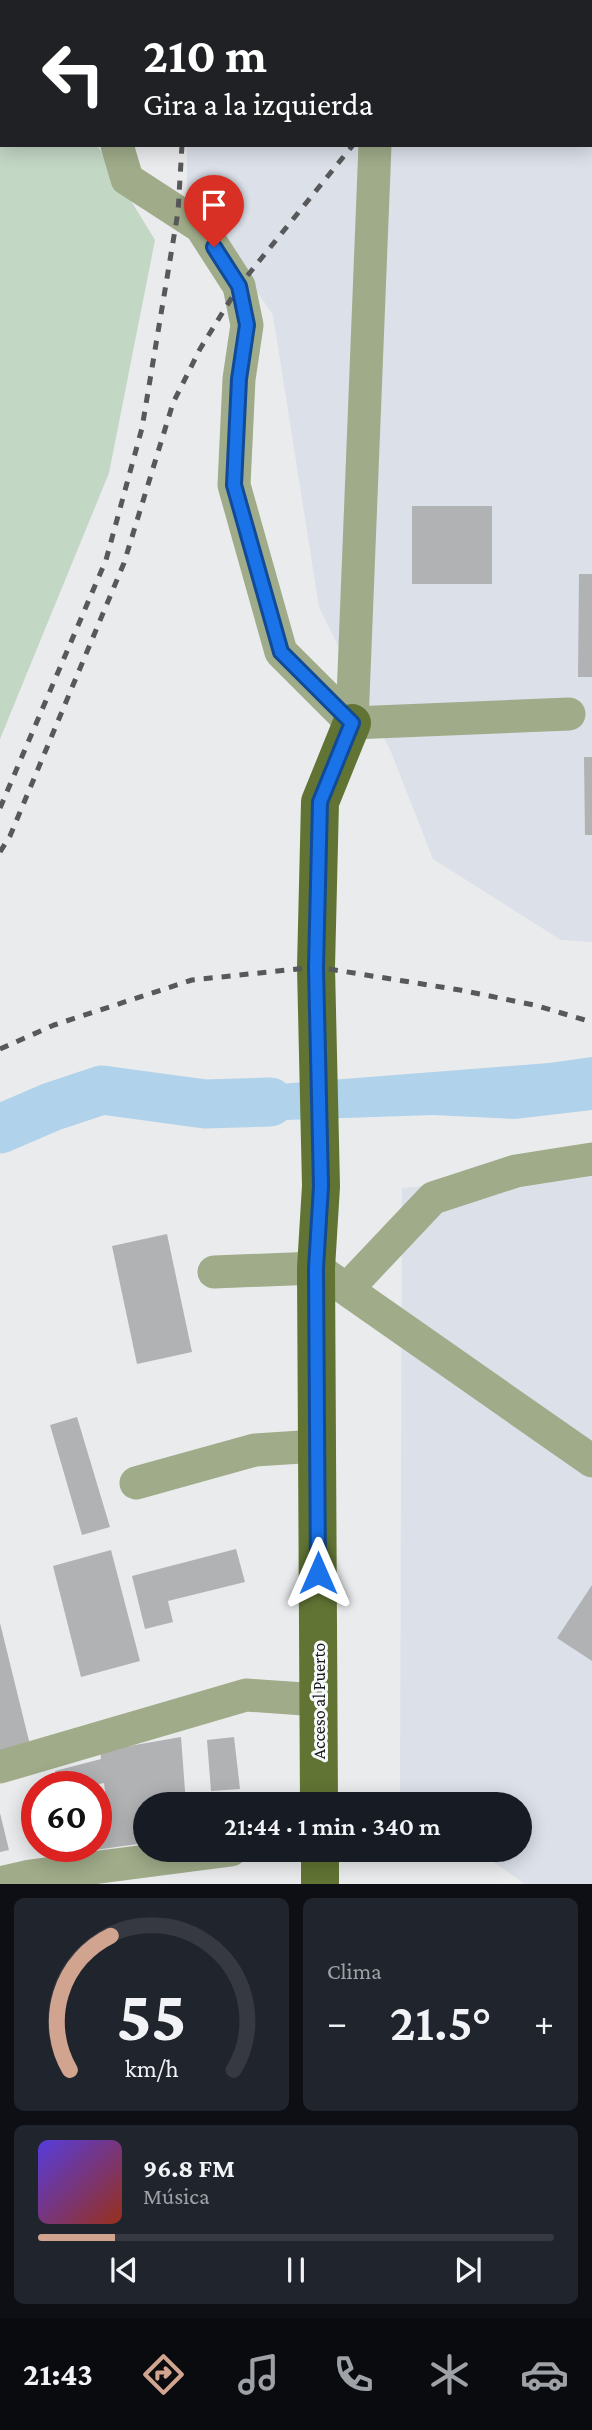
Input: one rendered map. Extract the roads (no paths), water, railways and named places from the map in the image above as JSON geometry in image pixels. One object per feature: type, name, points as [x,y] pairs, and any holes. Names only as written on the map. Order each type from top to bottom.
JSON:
[{"type":"main road","name":"Acceso al Puerto","points":[[319,1792],[316,1268],[321,1186],[317,1000],[320,802],[352,723]]},
{"type":"main road","points":[[320,1862],[320,1884]]},
{"type":"lane","points":[[118,147],[127,179],[201,227],[239,286],[247,325],[239,379],[234,485],[281,652],[352,723],[569,714]]},
{"type":"lane","points":[[352,723],[375,147]]},
{"type":"lane","points":[[347,1289],[433,1198],[516,1171],[592,1159]]},
{"type":"lane","points":[[214,1272],[316,1268],[592,1461]]},
{"type":"lane","points":[[136,1483],[255,1450],[317,1446]]},
{"type":"lane","points":[[0,1768],[246,1695],[318,1700]]},
{"type":"lane","points":[[0,1883],[30,1876],[138,1862]]},
{"type":"water","points":[[592,1057],[592,1110],[515,1119],[433,1115],[256,1121],[205,1104],[253,1086],[549,1063]]},
{"type":"waterway","points":[[0,1129],[51,1107],[102,1090],[205,1104],[270,1102]]},
{"type":"railway","points":[[0,808],[106,560],[142,428],[178,212],[182,147]]},
{"type":"railway","points":[[0,852],[10,836],[124,563],[173,403],[200,349],[239,286],[351,147]]},
{"type":"railway","points":[[0,1049],[54,1025],[192,980],[316,967],[460,990],[534,1005],[592,1022]]}]
